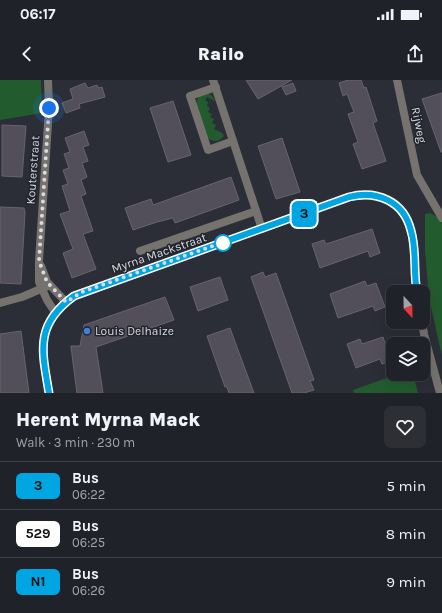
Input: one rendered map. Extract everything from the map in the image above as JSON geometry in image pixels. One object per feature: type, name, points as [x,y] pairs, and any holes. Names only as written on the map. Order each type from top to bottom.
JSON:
[{"type":"street","name":"Kouterstraat","points":[[48,80],[49,108],[39,261],[47,282],[47,300],[55,312]]},
{"type":"street","name":"Rijweg","points":[[397,80],[417,175],[442,218]]},
{"type":"street","points":[[233,142],[208,150],[190,96],[214,84],[262,229]]},
{"type":"street","name":"Myrna Mackstraat","points":[[66,302],[82,292],[349,197],[359,195],[374,195],[394,203],[406,217],[412,231],[416,285]]},
{"type":"street","points":[[140,251],[256,211]]},
{"type":"street","name":"Kouterstraat","points":[[46,287],[66,302]]},
{"type":"street","points":[[0,303],[22,297],[46,287]]},
{"type":"street","points":[[49,393],[43,358],[43,338],[46,328],[55,312],[66,302]]},
{"type":"street","points":[[423,329],[440,393]]},
{"type":"green space","points":[[0,80],[41,80],[42,113],[0,120]]},
{"type":"green space","points":[[208,93],[215,101],[207,97],[205,100],[208,102],[207,106],[210,108],[208,112],[212,114],[210,117],[214,119],[212,123],[216,125],[214,129],[222,133],[224,136],[217,141],[209,139],[207,136],[196,104],[198,97]]},
{"type":"green space","points":[[430,213],[439,218],[442,224],[442,356],[430,302],[430,285],[428,285],[425,250],[425,214]]},
{"type":"green space","points":[[386,378],[386,381],[415,381],[418,393],[354,393],[353,390]]},
{"type":"building","points":[[246,80],[292,80],[258,99]]},
{"type":"building","points":[[348,80],[361,80],[364,88],[366,87],[377,121],[373,123],[386,161],[362,169],[353,144],[358,142],[348,114],[354,112],[347,94],[343,96],[339,83]]},
{"type":"building","points":[[85,83],[88,88],[97,85],[98,88],[102,87],[105,97],[79,104],[80,108],[66,113],[62,103],[73,99],[70,89]]},
{"type":"building","points":[[293,83],[296,91],[286,95],[282,87]]},
{"type":"building","points":[[442,93],[442,152],[441,152],[422,99]]},
{"type":"building","points":[[173,101],[191,155],[168,162],[150,108]]},
{"type":"building","points":[[2,125],[26,126],[22,177],[2,176]]},
{"type":"building","points":[[84,131],[89,145],[83,147],[88,161],[82,163],[87,177],[81,180],[86,194],[81,196],[93,231],[83,234],[96,269],[72,278],[63,253],[73,249],[60,214],[70,211],[62,186],[68,184],[63,170],[69,168],[64,154],[70,152],[65,138]]},
{"type":"building","points":[[282,138],[300,192],[276,199],[258,146]]},
{"type":"building","points":[[231,177],[239,200],[175,223],[173,218],[133,230],[125,208],[151,199],[153,205]]},
{"type":"building","points":[[0,207],[24,208],[21,284],[0,283]]},
{"type":"building","points":[[372,229],[380,253],[370,257],[368,251],[320,268],[312,244],[324,240],[326,244]]},
{"type":"building","points":[[263,272],[265,277],[276,273],[314,380],[310,381],[314,390],[304,393],[292,393],[251,277]]},
{"type":"building","points":[[220,277],[228,300],[198,311],[190,287]]},
{"type":"building","points":[[365,281],[367,286],[376,283],[385,307],[375,311],[373,306],[338,318],[330,294]]},
{"type":"building","points":[[165,297],[174,320],[96,347],[103,393],[77,393],[71,346],[80,346],[84,325]]},
{"type":"building","points":[[230,328],[254,393],[229,393],[227,387],[225,387],[207,336]]},
{"type":"building","points":[[21,331],[29,393],[0,393],[0,334]]},
{"type":"building","points":[[383,337],[386,346],[386,363],[382,364],[380,359],[356,368],[347,344],[360,339],[362,344]]},
{"type":"bus line","name":"3","points":[[49,393],[43,358],[43,338],[46,328],[55,312],[74,296],[349,197],[366,194],[374,195],[394,203],[400,209],[406,217],[412,231],[416,285]]},
{"type":"place","name":"Louis Delhaize","points":[[87,331]]},
{"type":"route","points":[[49,108],[39,261],[47,282],[66,302],[82,292],[227,241],[223,243]]}]
